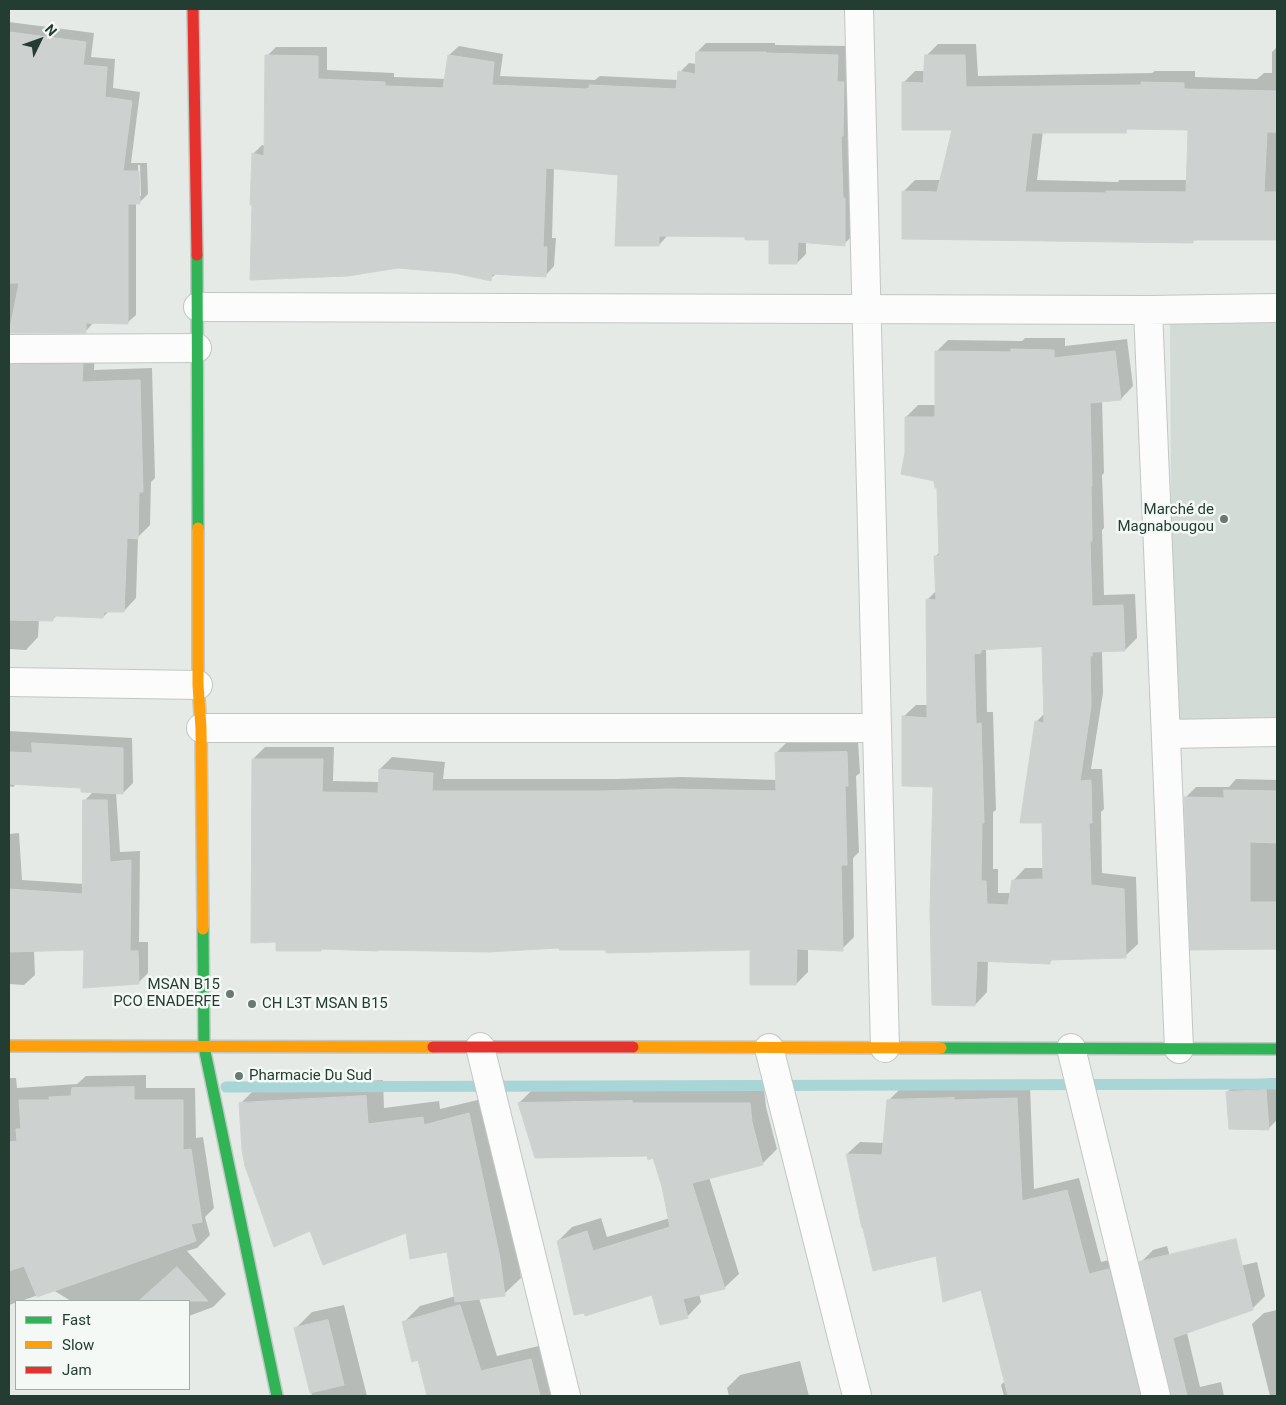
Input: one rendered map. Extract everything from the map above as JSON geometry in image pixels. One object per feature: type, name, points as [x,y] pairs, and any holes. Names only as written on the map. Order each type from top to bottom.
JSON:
[{"type":"street","points":[[193,9],[198,308],[198,685],[201,728],[204,1047],[277,1396]]},
{"type":"street","points":[[859,9],[885,1048]]},
{"type":"street","points":[[198,308],[1148,310],[1277,308]]},
{"type":"street","points":[[1148,310],[1179,1049]]},
{"type":"street","points":[[9,349],[197,348]]},
{"type":"street","points":[[9,682],[198,685]]},
{"type":"street","points":[[201,728],[877,728]]},
{"type":"street","points":[[1166,734],[1277,732]]},
{"type":"street","points":[[9,1046],[1277,1049]]},
{"type":"street","points":[[480,1047],[566,1396]]},
{"type":"street","points":[[769,1048],[857,1396]]},
{"type":"street","points":[[1071,1048],[1156,1396]]},
{"type":"shaded area","name":"Marché de Magnabougou","points":[[1170,316],[1277,318],[1277,720],[1172,723]]},
{"type":"building","points":[[9,32],[86,42],[83,65],[107,67],[105,97],[132,101],[123,171],[139,171],[140,204],[128,204],[128,324],[86,323],[86,333],[9,333],[19,283],[9,283]]},
{"type":"building","points":[[696,52],[838,55],[837,82],[844,82],[843,136],[841,136],[843,198],[845,198],[845,246],[798,242],[797,264],[769,264],[769,240],[745,240],[745,237],[659,236],[659,246],[615,246],[618,175],[546,168],[543,247],[547,247],[546,277],[492,274],[491,281],[454,273],[398,268],[348,276],[250,280],[252,153],[264,156],[265,55],[318,56],[318,79],[385,82],[385,86],[443,88],[448,55],[494,62],[492,85],[585,89],[589,88],[589,85],[676,89],[678,71],[695,74]]},
{"type":"building","points":[[925,55],[965,55],[966,87],[1141,85],[1141,82],[1184,83],[1184,89],[1277,91],[1277,132],[1267,132],[1264,192],[1277,192],[1277,240],[1193,240],[1193,243],[902,239],[902,191],[937,192],[952,130],[902,130],[902,82],[923,83]],"holes":[[[1126,129],[1188,130],[1186,192],[1025,192],[1032,133],[1126,133]]]},
{"type":"building","points":[[1011,349],[1054,350],[1054,358],[1115,351],[1121,400],[1090,403],[1092,606],[1123,605],[1125,651],[1092,652],[1092,656],[1090,656],[1091,706],[1080,781],[1091,780],[1092,823],[1089,823],[1091,885],[1124,889],[1126,958],[1050,960],[1050,964],[977,961],[975,1006],[932,1005],[930,911],[933,787],[902,786],[902,716],[927,718],[926,599],[936,600],[934,556],[939,556],[937,488],[935,488],[934,481],[901,474],[905,452],[905,417],[935,417],[935,351],[1011,352]],"holes":[[[1042,647],[1044,723],[1035,721],[1020,823],[1042,823],[1043,879],[1012,880],[1008,905],[987,904],[986,881],[981,881],[982,823],[984,823],[981,723],[976,724],[974,654],[981,653],[981,650]]]},
{"type":"building","points":[[83,364],[82,382],[140,380],[143,492],[139,492],[138,539],[127,538],[124,612],[104,612],[103,618],[53,616],[53,621],[9,620],[9,365]]},
{"type":"building","points":[[32,743],[123,748],[123,794],[81,792],[81,788],[9,784],[9,752],[32,753]]},
{"type":"building","points":[[847,752],[848,786],[845,786],[847,865],[841,865],[843,951],[797,949],[796,985],[750,985],[750,950],[606,953],[606,950],[559,950],[559,948],[488,952],[321,949],[321,951],[276,951],[276,942],[251,943],[252,759],[323,759],[322,792],[378,793],[379,769],[433,773],[432,791],[669,789],[776,791],[775,753]]},
{"type":"building","points":[[1224,790],[1277,791],[1277,843],[1250,842],[1250,902],[1277,902],[1277,949],[1190,950],[1184,797],[1224,798]]},
{"type":"building","points":[[83,800],[107,800],[110,862],[131,860],[130,951],[138,951],[139,984],[83,988],[84,950],[9,952],[9,889],[82,894]]},
{"type":"building","points":[[134,1087],[134,1100],[183,1100],[183,1150],[191,1149],[202,1222],[191,1224],[196,1241],[37,1297],[24,1266],[9,1271],[9,1142],[17,1141],[16,1129],[21,1129],[19,1100],[50,1100],[49,1097],[71,1096],[72,1088]]},
{"type":"building","points":[[1266,1090],[1269,1130],[1229,1129],[1226,1092]]},
{"type":"building","points":[[366,1096],[368,1124],[423,1117],[424,1125],[469,1113],[500,1258],[505,1296],[455,1302],[447,1252],[410,1259],[406,1233],[323,1265],[310,1231],[274,1247],[245,1166],[239,1103]]},
{"type":"building","points":[[954,1098],[954,1100],[1017,1098],[1022,1201],[1067,1190],[1089,1274],[1109,1269],[1140,1396],[1008,1396],[981,1290],[943,1302],[936,1256],[873,1271],[846,1154],[882,1155],[887,1100]]},
{"type":"building","points":[[632,1101],[632,1103],[750,1103],[752,1122],[763,1165],[692,1183],[725,1289],[683,1299],[688,1318],[660,1325],[652,1295],[585,1316],[584,1313],[574,1315],[557,1241],[587,1231],[593,1251],[670,1227],[662,1187],[653,1158],[648,1160],[647,1156],[535,1158],[518,1103]]},
{"type":"building","points":[[1236,1239],[1253,1310],[1173,1338],[1187,1396],[1171,1396],[1139,1262]]},
{"type":"building","points":[[177,1267],[208,1301],[190,1300],[140,1300]]},
{"type":"building","points":[[460,1305],[481,1371],[531,1359],[540,1396],[427,1396],[418,1360],[412,1362],[402,1322]]},
{"type":"building","points":[[328,1320],[344,1385],[310,1393],[294,1328]]},
{"type":"waterway","points":[[226,1087],[1277,1084]]},
{"type":"traffic: fast","points":[[197,255],[198,528]]},
{"type":"traffic: fast","points":[[203,929],[204,1047],[277,1396]]},
{"type":"traffic: fast","points":[[941,1048],[1277,1049]]},
{"type":"traffic: slow","points":[[198,528],[198,685],[201,728],[203,929]]},
{"type":"traffic: slow","points":[[9,1046],[433,1047]]},
{"type":"traffic: slow","points":[[633,1047],[941,1048]]},
{"type":"traffic: jam","points":[[193,9],[197,255]]},
{"type":"traffic: jam","points":[[433,1047],[633,1047]]},
{"type":"place","name":"Marché de Magnabougou","points":[[1224,519]]},
{"type":"place","name":"MSAN B15 PCO ENADERFE","points":[[230,994]]},
{"type":"place","name":"CH L3T MSAN B15","points":[[252,1004]]},
{"type":"place","name":"Pharmacie Du Sud","points":[[239,1076]]}]
